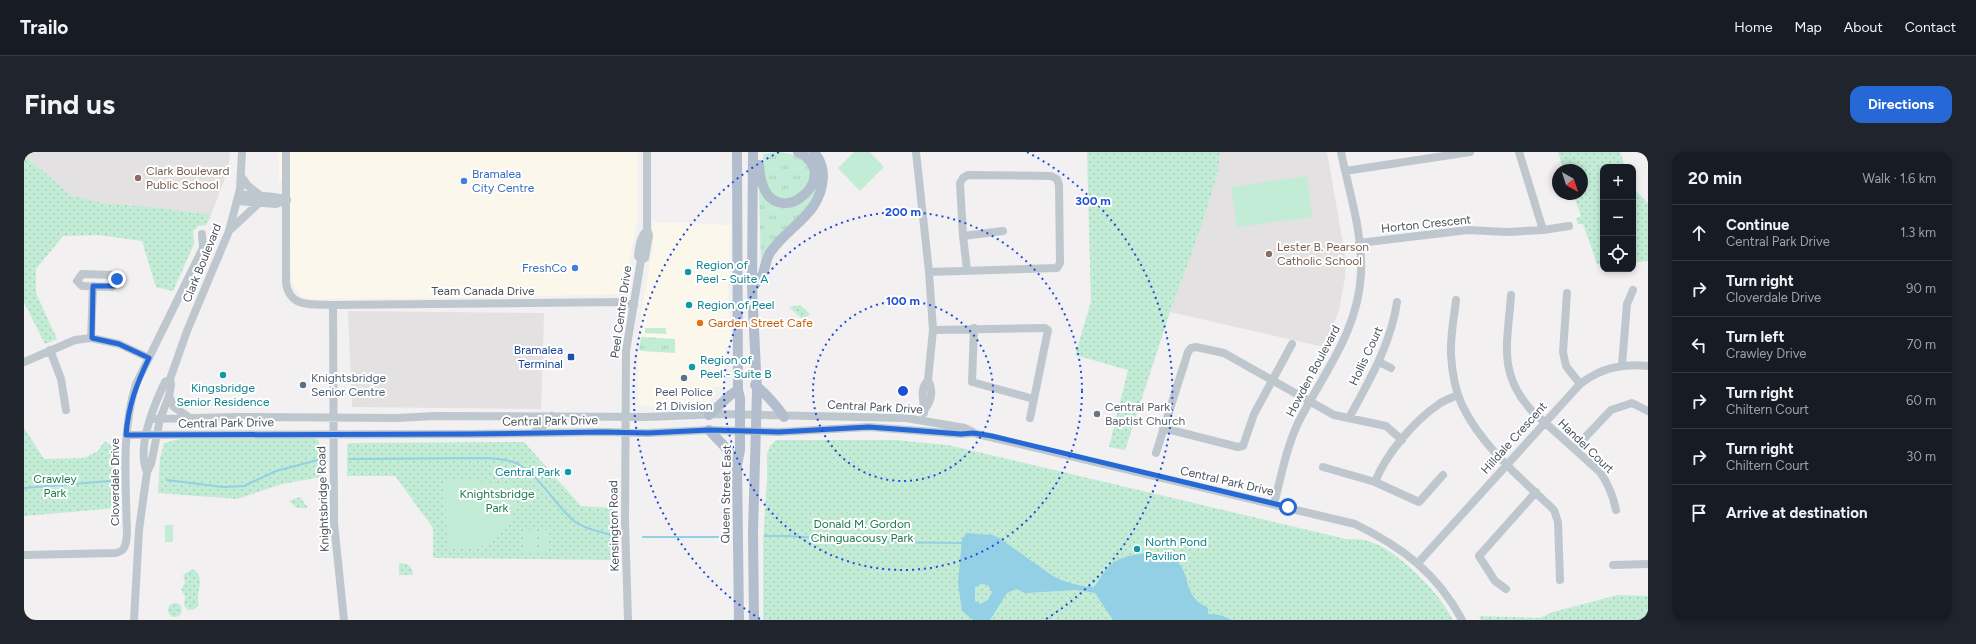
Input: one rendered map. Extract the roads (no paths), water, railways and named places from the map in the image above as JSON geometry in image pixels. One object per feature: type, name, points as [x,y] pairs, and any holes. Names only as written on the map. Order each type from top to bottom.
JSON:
[{"type":"main road","points":[[753,155],[759,165],[761,183],[767,194],[779,202],[790,203],[797,201],[805,195],[813,180],[814,171],[810,163],[798,152]]},
{"type":"main road","points":[[752,288],[763,273],[766,261],[772,249],[807,215],[819,200],[823,174],[820,161],[814,152]]},
{"type":"main road","points":[[753,155],[752,288],[755,384],[757,390],[753,531],[754,620]]},
{"type":"main road","name":"Queen Street East","points":[[737,156],[738,390],[740,415],[737,465],[739,620]]},
{"type":"main road","points":[[755,384],[769,400],[778,406],[784,417]]},
{"type":"main road","points":[[710,415],[729,396],[738,390]]},
{"type":"main road","points":[[709,430],[727,449],[737,465]]},
{"type":"street","name":"Clark Boulevard","points":[[134,620],[139,530],[147,472],[151,464],[160,419],[169,396],[171,386],[170,379],[191,321],[229,231],[238,198],[242,152]]},
{"type":"street","points":[[286,152],[286,283],[288,293],[294,300],[300,303],[333,305]]},
{"type":"street","name":"Peel Centre Drive","points":[[626,432],[626,351],[641,260],[645,258],[649,235],[647,230],[647,152]]},
{"type":"street","points":[[916,152],[929,272],[933,330],[928,380],[932,387],[930,403],[925,409],[924,425]]},
{"type":"street","name":"Howden Boulevard","points":[[1274,504],[1292,438],[1310,402],[1342,346],[1353,319],[1361,274],[1359,243],[1341,152]]},
{"type":"street","points":[[1345,171],[1470,152]]},
{"type":"street","points":[[1519,152],[1543,230]]},
{"type":"street","points":[[929,272],[967,270],[1052,270],[1057,268],[1060,263],[1059,185],[1056,179],[1051,176],[968,175],[963,178],[960,183],[963,236],[967,270]]},
{"type":"street","points":[[241,176],[260,200]]},
{"type":"street","points":[[238,198],[260,200],[276,196],[287,200]]},
{"type":"street","points":[[229,231],[260,200]]},
{"type":"street","name":"Horton Crescent","points":[[1359,243],[1468,230],[1507,232],[1543,230],[1569,226]]},
{"type":"street","points":[[963,236],[1003,231]]},
{"type":"street","name":"Cloverdale Drive","points":[[24,555],[115,553],[122,550],[126,544],[126,435],[130,402],[136,384],[203,248],[202,234]]},
{"type":"street","points":[[92,338],[93,286]]},
{"type":"street","points":[[1622,365],[1627,304],[1633,290]]},
{"type":"street","points":[[1567,293],[1562,352],[1566,366],[1580,384]]},
{"type":"street","name":"Handel Court","points":[[1511,295],[1506,358],[1511,379],[1524,402],[1600,472],[1608,483],[1613,495],[1616,510]]},
{"type":"street","points":[[1456,300],[1451,352],[1453,374],[1458,395],[1462,405],[1481,436],[1554,510],[1556,516],[1560,580]]},
{"type":"street","name":"Team Canada Drive","points":[[333,305],[623,302],[634,306]]},
{"type":"street","name":"Hollis Court","points":[[1349,418],[1379,362],[1394,323],[1397,302]]},
{"type":"street","name":"Knightsbridge Road","points":[[333,305],[333,434],[336,550],[344,620]]},
{"type":"street","points":[[933,330],[974,328],[1045,328],[1048,330],[1030,418]]},
{"type":"street","points":[[974,328],[972,382],[1034,399]]},
{"type":"street","points":[[24,362],[75,340],[92,338],[119,344],[149,358]]},
{"type":"street","points":[[1163,428],[1238,447],[1243,446],[1254,414],[1292,344]]},
{"type":"street","points":[[1156,453],[1188,352],[1191,348],[1196,347],[1224,353],[1334,415],[1386,426],[1402,440]]},
{"type":"street","points":[[50,350],[61,379],[66,410]]},
{"type":"street","points":[[1379,362],[1390,368]]},
{"type":"street","name":"Hilldale Crescent","points":[[1418,563],[1580,384],[1601,371],[1622,365],[1648,366]]},
{"type":"street","name":"Clark Boulevard","points":[[147,472],[143,464],[146,435],[150,419],[165,382],[170,379]]},
{"type":"street","points":[[1375,482],[1388,457],[1428,412],[1440,403],[1458,395]]},
{"type":"street","points":[[169,396],[174,407],[190,419]]},
{"type":"street","points":[[1575,448],[1611,410],[1632,403],[1648,410]]},
{"type":"street","name":"Central Park Drive","points":[[150,419],[238,417],[334,418],[710,415],[891,418],[961,434],[973,433],[1355,524],[1402,550],[1418,563],[1446,593],[1462,620]]},
{"type":"street","points":[[533,433],[548,422],[552,416]]},
{"type":"street","name":"Central Park Drive","points":[[126,435],[533,433],[709,430],[779,432],[924,425]]},
{"type":"street","name":"Kensington Road","points":[[626,432],[628,620]]},
{"type":"street","points":[[1323,468],[1375,482],[1419,502],[1443,475]]},
{"type":"street","points":[[1506,589],[1495,581],[1479,556],[1536,492]]},
{"type":"street","points":[[1613,565],[1648,564]]},
{"type":"water","points":[[967,533],[992,535],[999,538],[1053,576],[1067,582],[1089,587],[1094,587],[1107,568],[1118,560],[1132,555],[1149,553],[1166,555],[1178,562],[1182,568],[1194,598],[1208,608],[1208,614],[1220,615],[1232,620],[1113,620],[1095,593],[1077,590],[1025,593],[1016,589],[1007,593],[990,620],[973,620],[962,611],[958,583],[962,539]],"holes":[[[981,584],[988,585],[992,592],[988,600],[980,604],[975,601],[975,587]]]},
{"type":"waterway","points":[[349,459],[488,458],[511,461],[526,469],[534,476],[560,507],[578,524],[611,535]]},
{"type":"waterway","points":[[167,480],[223,487],[244,486],[276,471],[318,460]]},
{"type":"waterway","points":[[24,488],[110,481]]},
{"type":"waterway","points":[[765,536],[788,536],[878,542],[963,543]]},
{"type":"waterway","points":[[643,537],[731,537]]},
{"type":"place","name":"Clark Boulevard Public School","points":[[138,178]]},
{"type":"place","name":"Bramalea City Centre","points":[[464,181]]},
{"type":"place","name":"Lester B. Pearson Catholic School","points":[[1269,254]]},
{"type":"place","name":"FreshCo","points":[[575,268]]},
{"type":"place","name":"Region of Peel - Suite A","points":[[688,272]]},
{"type":"place","name":"Region of Peel","points":[[689,305]]},
{"type":"place","name":"Garden Street Cafe","points":[[700,323]]},
{"type":"place","name":"Bramalea Terminal","points":[[571,357]]},
{"type":"place","name":"Region of Peel - Suite B","points":[[692,367]]},
{"type":"place","name":"Kingsbridge Senior Residence","points":[[223,375]]},
{"type":"place","name":"Peel Police 21 Division","points":[[684,378]]},
{"type":"place","name":"Knightsbridge Senior Centre","points":[[303,385]]},
{"type":"place","name":"Central Park Baptist Church","points":[[1097,414]]},
{"type":"place","name":"Central Park","points":[[568,472]]},
{"type":"place","name":"North Pond Pavilion","points":[[1137,549]]},
{"type":"park label","name":"Crawley Park","points":[[55,486]]},
{"type":"park label","name":"Knightsbridge Park","points":[[497,501]]},
{"type":"park label","name":"Donald M. Gordon Chinguacousy Park","points":[[862,531]]}]
